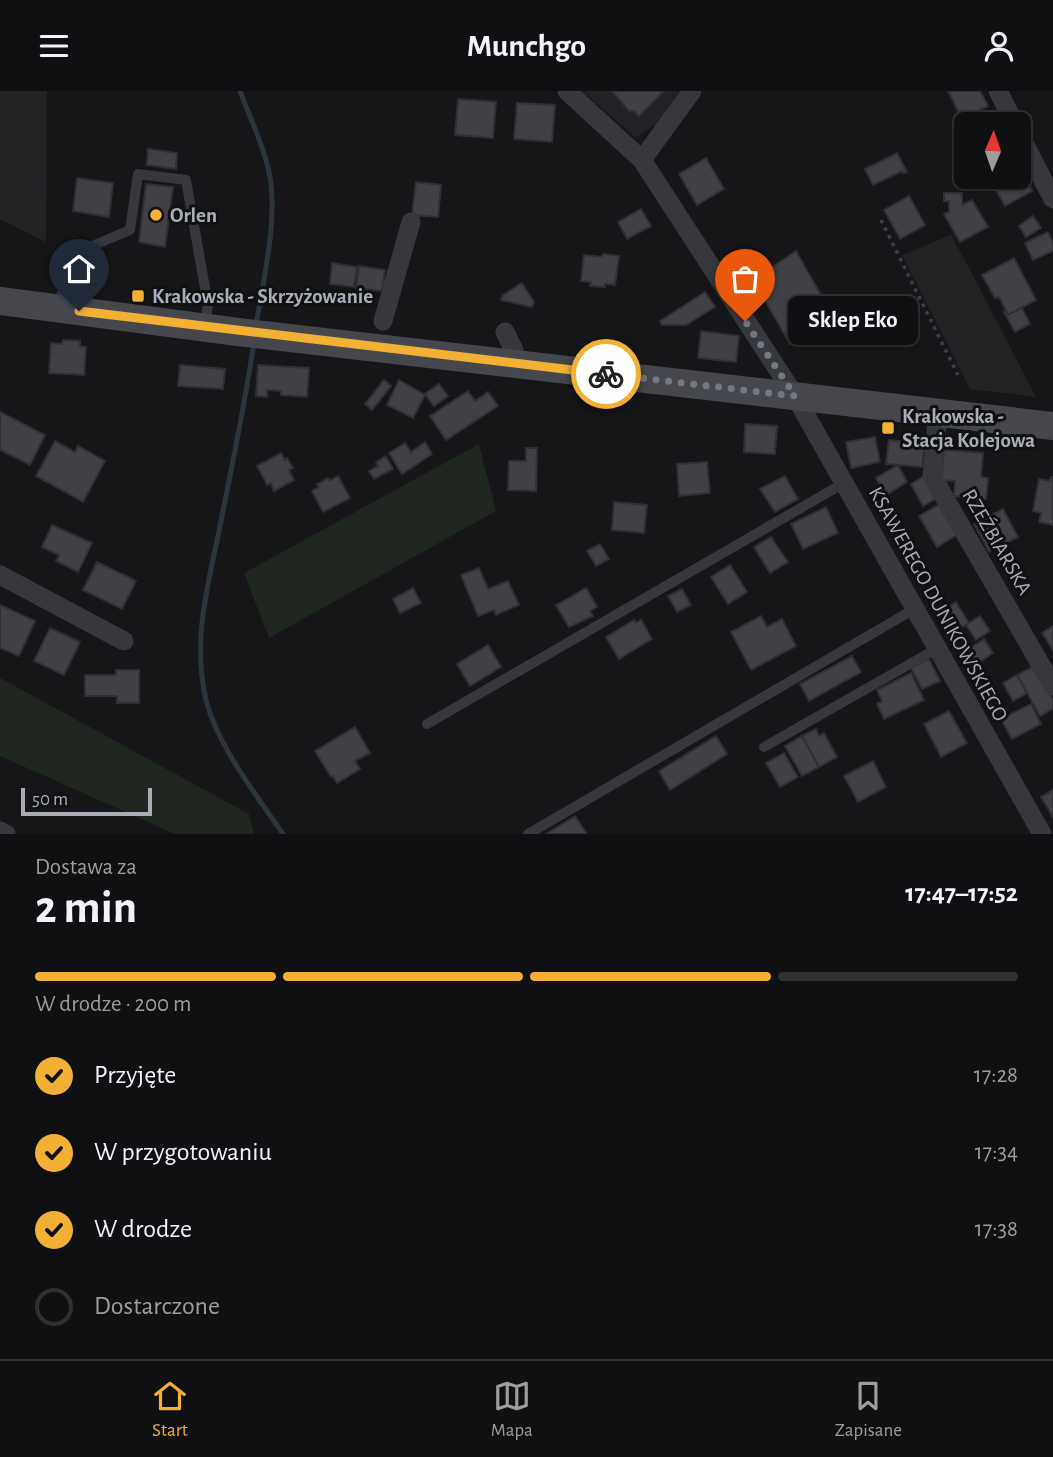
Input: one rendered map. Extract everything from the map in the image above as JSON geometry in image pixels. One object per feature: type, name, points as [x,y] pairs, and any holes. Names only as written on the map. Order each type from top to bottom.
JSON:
[{"type":"main road","points":[[0,301],[204,328],[1053,426]]},
{"type":"street","name":"KSAWEREGO DUNIKOWSKIEGO","points":[[567,91],[642,160],[795,396],[938,647],[1006,777],[1042,834]]},
{"type":"street","points":[[642,160],[692,91]]},
{"type":"street","points":[[998,91],[1009,112]]},
{"type":"street","points":[[1031,157],[1053,199]]},
{"type":"street","points":[[383,321],[411,222]]},
{"type":"street","points":[[505,332],[514,350]]},
{"type":"street","name":"RZEŹBIARSKA","points":[[938,413],[932,476],[1053,686]]},
{"type":"street","points":[[0,575],[124,641]]},
{"type":"street","points":[[0,831],[6,834]]},
{"type":"lane","points":[[54,308],[85,249],[130,230],[138,174],[186,180],[208,305],[204,328]]},
{"type":"lane","points":[[427,723],[844,482]]},
{"type":"lane","points":[[528,834],[916,608]]},
{"type":"lane","points":[[764,747],[938,647]]},
{"type":"path","points":[[881,220],[958,375]]},
{"type":"shaded area","points":[[0,91],[47,91],[46,242],[0,219]]},
{"type":"shaded area","points":[[582,91],[679,91],[663,119],[636,138]]},
{"type":"shaded area","points":[[951,235],[1036,397],[970,389],[902,255]]},
{"type":"shaded area","points":[[479,444],[496,511],[269,638],[244,573]]},
{"type":"shaded area","points":[[0,678],[249,814],[254,834],[175,834],[0,756]]},
{"type":"building","points":[[612,91],[663,92],[639,116],[634,111],[629,111]]},
{"type":"building","points":[[948,91],[980,91],[988,106],[976,112],[958,112]]},
{"type":"building","points":[[458,99],[496,102],[493,138],[455,135]]},
{"type":"building","points":[[517,103],[555,105],[552,142],[514,139]]},
{"type":"building","points":[[148,149],[177,153],[176,169],[147,165]]},
{"type":"building","points":[[897,153],[907,172],[902,171],[873,185],[865,169]]},
{"type":"building","points":[[706,158],[724,189],[697,205],[679,174]]},
{"type":"building","points":[[77,178],[113,183],[109,217],[73,211]]},
{"type":"building","points":[[416,182],[441,185],[438,217],[412,215]]},
{"type":"building","name":"Orlen","points":[[146,184],[173,187],[165,247],[139,242]]},
{"type":"building","points":[[996,189],[1031,189],[1032,191],[1005,206]]},
{"type":"building","points":[[944,193],[962,193],[962,205],[972,200],[988,227],[960,242],[944,214],[949,212],[949,201],[944,201]]},
{"type":"building","points":[[909,196],[925,225],[900,239],[884,210]]},
{"type":"building","points":[[641,209],[651,226],[627,239],[618,222]]},
{"type":"building","points":[[1033,216],[1041,228],[1026,237],[1019,226]]},
{"type":"building","points":[[1048,232],[1053,251],[1033,260],[1025,243]]},
{"type":"building","points":[[796,251],[834,318],[790,344],[753,280]]},
{"type":"building","points":[[603,254],[619,256],[615,285],[590,286],[591,282],[581,281],[584,255],[602,257]]},
{"type":"building","points":[[1014,258],[1036,300],[1008,315],[999,297],[995,298],[982,275]]},
{"type":"building","points":[[332,263],[357,267],[354,287],[330,284]]},
{"type":"building","points":[[359,266],[385,270],[382,291],[356,288]]},
{"type":"building","points":[[522,283],[534,302],[532,307],[501,300],[503,295]]},
{"type":"building","points":[[705,292],[715,307],[686,325],[662,325],[660,321]]},
{"type":"building","points":[[1022,308],[1030,324],[1015,332],[1004,312],[1008,315]]},
{"type":"building","points":[[701,331],[739,336],[736,362],[698,358]]},
{"type":"building","points":[[63,340],[80,341],[80,346],[86,347],[84,375],[49,373],[51,343],[62,344]]},
{"type":"building","points":[[180,365],[225,369],[223,389],[178,386]]},
{"type":"building","points":[[258,365],[309,368],[307,397],[281,395],[281,391],[267,390],[267,397],[256,396]]},
{"type":"building","points":[[384,380],[391,386],[372,410],[365,404]]},
{"type":"building","points":[[399,380],[425,395],[413,418],[387,405]]},
{"type":"building","points":[[439,384],[448,396],[434,406],[425,394]]},
{"type":"building","points":[[468,391],[475,401],[488,392],[498,406],[446,440],[430,416]]},
{"type":"building","points":[[0,412],[45,435],[30,465],[0,450]]},
{"type":"building","points":[[745,424],[777,426],[775,454],[744,452]]},
{"type":"building","points":[[875,437],[880,462],[851,468],[846,442]]},
{"type":"building","points":[[889,440],[925,444],[922,467],[886,464]]},
{"type":"building","points":[[55,441],[75,452],[78,446],[105,461],[83,502],[36,476]]},
{"type":"building","points":[[425,442],[432,454],[402,474],[389,453],[405,443],[411,452]]},
{"type":"building","points":[[526,448],[537,448],[536,491],[508,490],[509,461],[526,461]]},
{"type":"building","points":[[944,450],[983,453],[981,477],[988,478],[986,499],[954,496],[955,481],[941,480]]},
{"type":"building","points":[[281,453],[293,468],[289,470],[294,480],[274,491],[271,483],[267,485],[257,466]]},
{"type":"building","points":[[386,456],[393,469],[374,479],[369,471],[378,466],[376,462]]},
{"type":"building","points":[[707,462],[710,493],[679,496],[677,464]]},
{"type":"building","points":[[898,465],[907,482],[886,495],[876,478]]},
{"type":"building","points":[[926,475],[939,497],[923,506],[911,484]]},
{"type":"building","points":[[338,476],[350,498],[323,512],[312,491],[319,487],[317,484]]},
{"type":"building","points":[[785,476],[798,499],[775,512],[760,489]]},
{"type":"building","points":[[1051,477],[1053,525],[1039,522],[1041,513],[1033,511],[1039,479],[1050,481]]},
{"type":"building","points":[[614,502],[647,505],[644,533],[612,530]]},
{"type":"building","points":[[942,503],[960,533],[937,547],[919,516]]},
{"type":"building","points":[[826,507],[838,533],[803,549],[791,524]]},
{"type":"building","points":[[1003,509],[1018,537],[989,552],[974,524]]},
{"type":"building","points":[[52,525],[92,543],[78,572],[56,561],[59,555],[42,547]]},
{"type":"building","points":[[771,537],[788,562],[770,573],[754,547]]},
{"type":"building","points":[[600,544],[609,559],[596,566],[587,551]]},
{"type":"building","points":[[97,562],[136,581],[122,609],[83,590]]},
{"type":"building","points":[[730,565],[747,592],[728,604],[711,577]]},
{"type":"building","points":[[479,568],[488,589],[508,581],[519,605],[496,615],[494,610],[478,616],[461,575]]},
{"type":"building","points":[[413,588],[421,603],[400,613],[393,599]]},
{"type":"building","points":[[586,588],[597,607],[590,611],[593,616],[569,627],[556,605]]},
{"type":"building","points":[[682,589],[691,605],[677,612],[668,596]]},
{"type":"building","points":[[956,602],[969,623],[951,634],[938,613]]},
{"type":"building","points":[[0,605],[35,621],[19,656],[0,648]]},
{"type":"building","points":[[761,616],[767,627],[782,619],[796,646],[751,670],[731,632]]},
{"type":"building","points":[[980,616],[990,631],[976,640],[966,625]]},
{"type":"building","points":[[634,620],[636,623],[641,620],[652,639],[619,659],[606,637]]},
{"type":"building","points":[[1053,626],[1053,650],[1042,633]]},
{"type":"building","points":[[50,628],[80,642],[64,675],[34,661]]},
{"type":"building","points":[[984,639],[993,653],[973,666],[964,652]]},
{"type":"building","points":[[488,645],[501,667],[470,686],[457,664]]},
{"type":"building","points":[[852,656],[861,672],[809,701],[800,684]]},
{"type":"building","points":[[929,659],[940,681],[922,689],[911,668]]},
{"type":"building","points":[[1034,666],[1053,700],[1053,709],[1040,716],[1017,675]]},
{"type":"building","points":[[116,670],[139,670],[139,703],[117,703],[117,696],[85,696],[85,675],[116,675]]},
{"type":"building","points":[[911,673],[924,700],[884,719],[877,704],[882,701],[877,690]]},
{"type":"building","points":[[1017,675],[1027,693],[1013,701],[1003,683]]},
{"type":"building","points":[[1031,704],[1041,724],[1012,739],[1001,719]]},
{"type":"building","points":[[949,711],[967,743],[941,757],[924,724]]},
{"type":"building","points":[[355,727],[370,753],[355,761],[360,769],[337,783],[315,751]]},
{"type":"building","points":[[816,729],[819,736],[824,733],[837,757],[819,767],[802,736]]},
{"type":"building","points":[[716,736],[727,754],[670,790],[659,771]]},
{"type":"building","points":[[802,736],[819,767],[802,776],[785,746]]},
{"type":"building","points":[[784,753],[798,777],[780,787],[766,763]]},
{"type":"building","points":[[873,761],[886,787],[858,802],[844,776]]},
{"type":"building","points":[[1053,790],[1053,817],[1041,797]]},
{"type":"building","points":[[575,816],[587,834],[546,834],[554,829]]},
{"type":"waterway","points":[[240,91],[262,148],[271,184],[272,219],[256,326]]},
{"type":"waterway","points":[[254,342],[203,613],[202,678],[206,700],[219,735],[239,770],[283,834]]},
{"type":"way so far","points":[[606,374],[795,396],[745,321]]},
{"type":"place","name":"Orlen","points":[[156,215]]},
{"type":"place","name":"Krakowska - Skrzyżowanie","points":[[138,296]]},
{"type":"place","name":"Sklep Eko","points":[[745,321]]},
{"type":"place","name":"Krakowska - Stacja Kolejowa","points":[[888,428]]},
{"type":"route","points":[[79,311],[606,374]]}]
